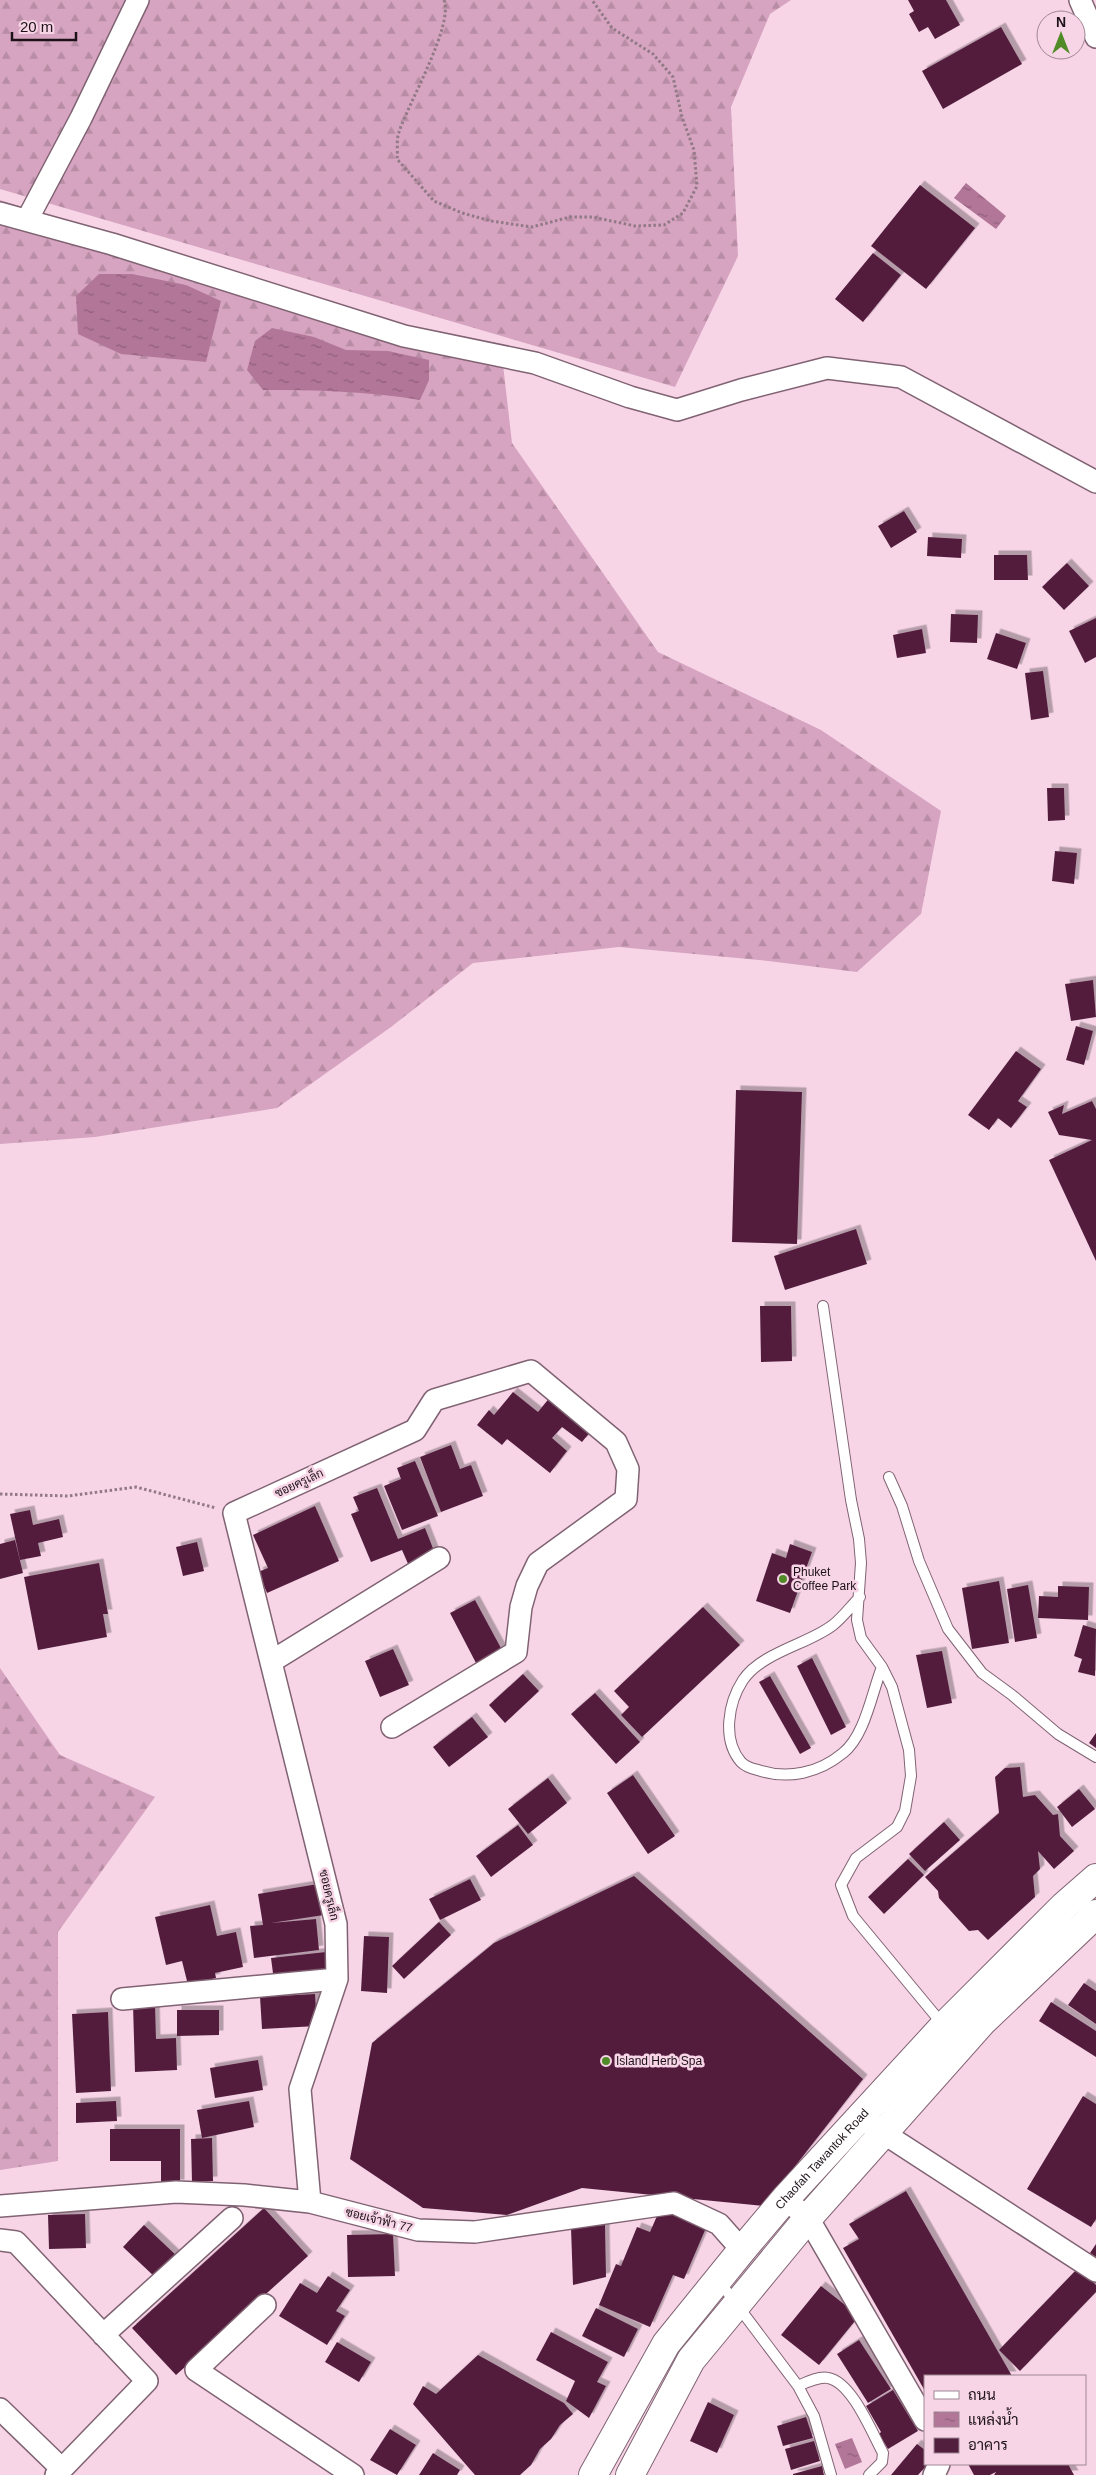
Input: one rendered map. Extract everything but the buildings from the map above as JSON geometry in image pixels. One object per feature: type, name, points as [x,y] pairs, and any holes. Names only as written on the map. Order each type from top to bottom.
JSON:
[{"type":"main road","name":"Chaofah Tawantok Road","points":[[593,2475],[666,2344],[742,2250],[785,2199],[944,2026],[1064,1906],[1096,1878]]},
{"type":"main road","points":[[630,2475],[691,2360],[808,2218],[983,2021],[1096,1914]]},
{"type":"street","points":[[28,220],[82,118],[138,0]]},
{"type":"street","points":[[1080,0],[1096,37]]},
{"type":"street","points":[[0,213],[112,244],[404,336],[535,363],[630,397],[677,410],[741,390],[827,368],[901,377],[1096,482]]},
{"type":"street","name":"ซอยครูเล็ก","points":[[310,2202],[300,2089],[337,1979],[336,1924],[234,1513],[415,1430],[434,1400],[531,1371],[616,1442],[628,1469],[626,1499],[538,1563],[527,1586],[521,1607],[516,1652],[392,1727]]},
{"type":"street","points":[[272,1661],[439,1558]]},
{"type":"street","points":[[122,1998],[337,1979]]},
{"type":"street","points":[[861,2117],[883,2134],[1096,2271]]},
{"type":"street","name":"ซอยเจ้าฟ้า 77","points":[[0,2206],[176,2192],[244,2195],[310,2202],[418,2230],[475,2232],[674,2202],[719,2224],[742,2250]]},
{"type":"street","points":[[785,2199],[808,2218],[924,2418]]},
{"type":"street","points":[[103,2335],[232,2218]]},
{"type":"street","points":[[0,2240],[16,2242],[147,2381],[59,2472],[0,2409]]},
{"type":"street","points":[[265,2305],[196,2370],[353,2475]]},
{"type":"lane","points":[[823,1306],[862,1563],[857,1620],[861,1638],[882,1667],[892,1686],[909,1750],[911,1776],[905,1811],[897,1827],[856,1858],[840,1885],[853,1916],[944,2026]]},
{"type":"lane","points":[[889,1477],[902,1506],[919,1561],[948,1629],[982,1673],[1012,1695],[1058,1734],[1096,1757]]},
{"type":"lane","points":[[860,1598],[833,1625],[781,1651],[745,1678],[735,1695],[730,1719],[732,1747],[742,1763],[772,1775],[794,1775],[814,1771],[844,1753],[857,1736],[882,1667]]},
{"type":"lane","points":[[718,2280],[798,2386],[814,2416],[831,2475]]},
{"type":"lane","points":[[798,2386],[827,2378],[837,2381],[849,2393],[883,2453],[882,2462],[869,2475]]},
{"type":"path","points":[[444,0],[446,6],[440,35],[398,134],[397,159],[434,201],[462,213],[491,221],[532,227],[570,217],[593,217],[635,226],[664,225],[683,213],[697,186],[694,150],[682,116],[673,77],[654,54],[612,28],[592,0]]},
{"type":"path","points":[[0,1494],[68,1496],[136,1487],[234,1513]]},
{"type":"green space","points":[[0,0],[791,0],[770,14],[731,107],[738,256],[675,387],[0,189]]},
{"type":"green space","points":[[0,200],[502,356],[512,443],[658,652],[821,730],[941,811],[921,914],[857,972],[759,960],[619,947],[473,963],[391,1027],[277,1108],[95,1137],[0,1144]]},
{"type":"green space","points":[[0,1668],[60,1755],[155,1797],[58,1932],[58,2161],[0,2170]]},
{"type":"water","points":[[966,183],[1006,216],[996,229],[954,198]]},
{"type":"water","points":[[99,274],[132,274],[186,285],[221,301],[206,362],[121,354],[78,334],[76,296]]},
{"type":"water","points":[[272,328],[314,337],[346,350],[388,351],[429,360],[429,380],[420,400],[342,392],[263,390],[247,370],[255,341]]},
{"type":"water","points":[[852,2438],[862,2462],[845,2469],[835,2444]]},
{"type":"place","name":"Phuket Coffee Park","points":[[783,1579]]},
{"type":"place","name":"Island Herb Spa","points":[[606,2061]]}]
